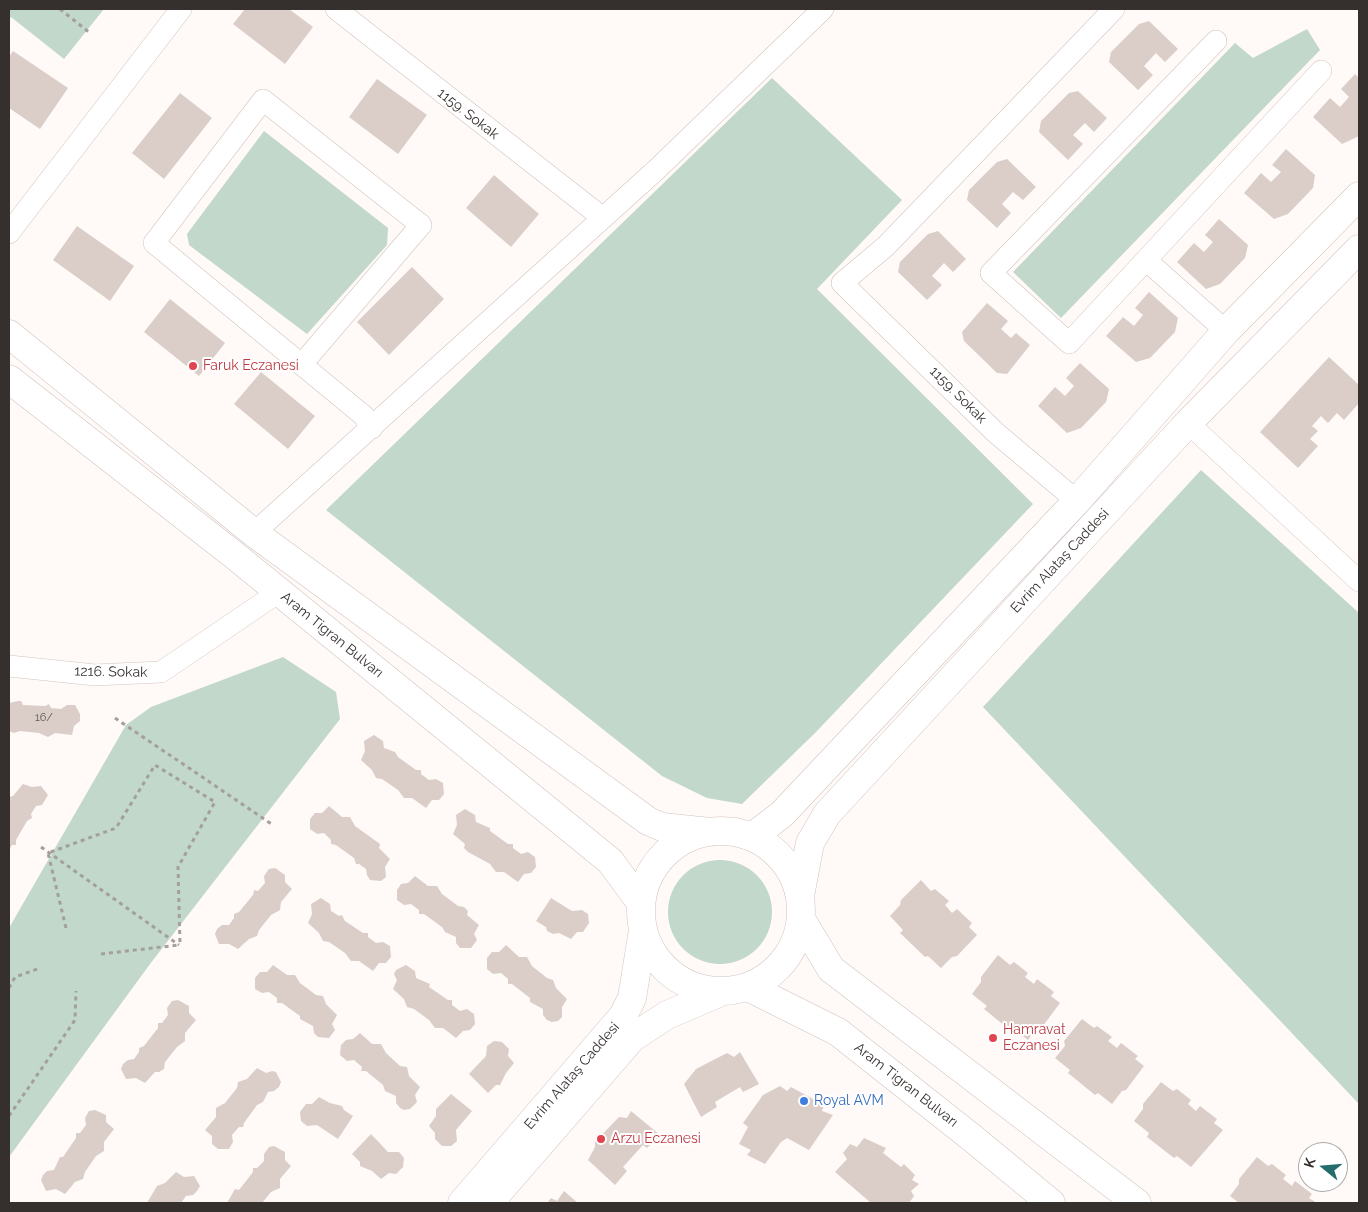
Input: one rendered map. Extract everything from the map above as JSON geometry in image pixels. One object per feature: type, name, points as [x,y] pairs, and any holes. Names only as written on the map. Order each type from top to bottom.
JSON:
[{"type":"main road","points":[[9,334],[254,532],[648,821],[662,827],[722,832],[752,837],[782,814],[1077,502],[1226,331],[1359,196]]},
{"type":"main road","name":"Evrim Alataş Caddesi","points":[[800,907],[810,843],[826,814],[1188,423],[1359,249]]},
{"type":"main road","name":"Aram Tigran Bulvarı","points":[[9,379],[279,592],[610,861],[642,903]]},
{"type":"main road","points":[[800,907],[795,941],[784,961],[768,977],[748,987],[721,992],[695,987],[671,974],[654,955],[643,930],[642,903],[648,878],[663,856],[684,840],[722,832],[758,840],[777,854],[792,873],[800,907],[831,969],[1137,1203]]},
{"type":"main road","name":"Evrim Alataş Caddesi","points":[[462,1203],[623,1016],[632,998],[643,930]]},
{"type":"main road","name":"Aram Tigran Bulvarı","points":[[748,987],[838,1032],[1051,1203]]},
{"type":"main road","name":"Evrim Alataş Caddesi","points":[[488,1203],[632,1038],[667,1014],[721,992]]},
{"type":"street","points":[[9,233],[181,9]]},
{"type":"street","name":"1159. Sokak","points":[[336,9],[603,218]]},
{"type":"street","points":[[254,532],[372,428],[656,170],[823,9]]},
{"type":"street","name":"1159. Sokak","points":[[1077,502],[996,433],[914,350],[842,283],[886,246],[1114,9]]},
{"type":"street","points":[[1216,41],[991,273],[1069,343],[1321,71]]},
{"type":"street","points":[[302,364],[421,225],[263,100],[154,243],[364,416],[372,428]]},
{"type":"street","points":[[1147,261],[1226,331]]},
{"type":"street","points":[[1188,423],[1359,581]]},
{"type":"street","name":"1216. Sokak","points":[[9,666],[95,675],[161,672],[279,592]]},
{"type":"path","points":[[60,9],[90,32]]},
{"type":"path","points":[[115,718],[273,824]]},
{"type":"path","points":[[48,853],[116,828],[155,765],[215,802],[178,867],[180,945]]},
{"type":"path","points":[[41,847],[180,945]]},
{"type":"path","points":[[48,853],[66,928]]},
{"type":"path","points":[[101,954],[180,945]]},
{"type":"path","points":[[9,988],[15,977],[40,968]]},
{"type":"path","points":[[9,1116],[75,1020],[76,991]]},
{"type":"green space","points":[[9,9],[104,9],[64,59],[11,17],[9,20]]},
{"type":"green space","points":[[1307,29],[1320,50],[1061,318],[1013,272],[1235,43],[1253,58]]},
{"type":"green space","points":[[772,78],[902,200],[817,289],[1033,504],[816,732],[742,804],[707,798],[662,776],[326,510]]},
{"type":"green space","points":[[264,131],[388,228],[387,245],[307,334],[189,245],[187,234]]},
{"type":"green space","points":[[1201,470],[1359,613],[1359,1104],[983,707]]},
{"type":"green space","points":[[283,657],[336,692],[340,719],[150,964],[9,1157],[9,928],[126,725],[151,707]]},
{"type":"green space","points":[[720,860],[740,864],[749,869],[763,883],[768,892],[772,912],[768,932],[763,941],[749,955],[740,960],[720,964],[700,960],[691,955],[677,941],[672,932],[668,912],[672,892],[677,883],[691,869],[700,864]]},
{"type":"building","points":[[245,9],[289,9],[313,27],[285,64],[233,24]]},
{"type":"building","points":[[1149,21],[1178,49],[1165,62],[1156,53],[1144,66],[1153,75],[1138,90],[1109,62],[1111,52],[1139,24]]},
{"type":"building","points":[[13,51],[68,88],[40,129],[9,108],[9,57]]},
{"type":"building","points":[[1355,74],[1359,78],[1359,136],[1342,144],[1313,117],[1330,98],[1340,107],[1349,97],[1341,89]]},
{"type":"building","points":[[377,79],[427,115],[398,154],[349,117]]},
{"type":"building","points":[[1078,91],[1107,118],[1094,132],[1085,123],[1073,135],[1083,144],[1068,160],[1039,132],[1041,121],[1069,93]]},
{"type":"building","points":[[180,93],[212,118],[164,179],[132,153]]},
{"type":"building","points":[[1286,149],[1315,175],[1313,188],[1288,214],[1274,219],[1244,193],[1261,173],[1271,182],[1281,172],[1272,165]]},
{"type":"building","points":[[1007,159],[1036,187],[1023,200],[1013,192],[1002,204],[1011,213],[997,228],[967,200],[969,190],[997,162]]},
{"type":"building","points":[[494,175],[539,214],[511,247],[466,208]]},
{"type":"building","points":[[1219,219],[1248,245],[1245,258],[1220,284],[1206,289],[1177,262],[1194,243],[1204,252],[1213,242],[1205,235]]},
{"type":"building","points":[[77,226],[134,266],[110,301],[53,260]]},
{"type":"building","points":[[938,231],[966,259],[953,272],[944,263],[932,276],[942,285],[927,300],[898,272],[900,262],[928,234]]},
{"type":"building","points":[[412,267],[444,299],[389,355],[357,322]]},
{"type":"building","points":[[1149,292],[1178,318],[1175,332],[1150,358],[1136,362],[1106,336],[1123,317],[1134,326],[1143,315],[1135,308]]},
{"type":"building","points":[[170,299],[225,343],[199,376],[144,332]]},
{"type":"building","points":[[987,303],[1008,321],[1001,329],[1011,338],[1016,333],[1030,345],[1007,374],[997,373],[964,341],[962,332]]},
{"type":"building","points":[[1329,357],[1359,385],[1359,403],[1344,420],[1337,413],[1328,423],[1321,416],[1312,426],[1318,431],[1310,439],[1318,446],[1298,468],[1260,432]]},
{"type":"building","points":[[1080,363],[1109,389],[1106,402],[1081,428],[1067,433],[1038,406],[1055,387],[1065,396],[1074,386],[1066,378]]},
{"type":"building","points":[[261,372],[315,416],[288,449],[234,404]]},
{"type":"building","points":[[21,701],[23,705],[45,706],[49,704],[51,708],[61,709],[67,705],[75,705],[80,714],[80,721],[74,726],[72,735],[55,733],[48,737],[39,733],[20,731],[14,733],[9,731],[9,703]]},
{"type":"building","points":[[374,735],[383,741],[384,748],[395,752],[398,757],[416,770],[421,770],[421,774],[429,780],[436,779],[443,783],[444,794],[439,800],[432,800],[426,808],[412,798],[404,798],[398,790],[382,779],[376,778],[372,770],[361,760],[365,751],[364,741]]},
{"type":"building","points":[[23,784],[32,787],[41,786],[48,795],[42,805],[36,806],[31,814],[32,818],[27,821],[16,840],[16,845],[12,845],[9,850],[9,797],[13,796]]},
{"type":"building","points":[[329,806],[342,817],[350,817],[355,826],[380,844],[379,848],[390,859],[385,867],[386,877],[381,881],[370,880],[366,869],[356,864],[354,858],[336,845],[331,844],[331,840],[324,833],[317,834],[310,829],[310,819],[315,813],[322,813]]},
{"type":"building","points":[[465,809],[475,815],[476,822],[490,828],[490,831],[508,844],[513,844],[513,848],[521,854],[528,852],[535,857],[536,867],[531,873],[524,874],[518,882],[504,872],[496,872],[490,864],[468,852],[464,848],[465,844],[453,834],[457,825],[456,815]]},
{"type":"building","points":[[275,868],[285,875],[285,882],[292,889],[281,902],[280,910],[271,915],[259,930],[257,936],[249,939],[238,949],[229,944],[219,944],[215,934],[217,929],[222,925],[229,925],[234,918],[234,914],[239,912],[253,895],[254,890],[258,891],[265,883],[264,876],[269,869]]},
{"type":"building","points":[[415,876],[428,886],[437,886],[442,894],[458,906],[464,907],[468,911],[467,915],[479,925],[474,934],[477,940],[471,948],[460,948],[456,943],[456,937],[445,932],[442,927],[424,914],[419,914],[419,910],[411,904],[404,905],[397,900],[397,890],[401,884],[408,883]]},
{"type":"building","points":[[921,880],[931,891],[935,889],[949,901],[945,905],[952,913],[957,909],[972,923],[969,927],[977,935],[957,956],[952,957],[941,968],[928,956],[925,957],[900,933],[903,930],[890,916],[900,905],[901,900]]},
{"type":"building","points":[[321,898],[330,904],[331,911],[339,916],[342,915],[345,921],[363,933],[368,933],[368,937],[376,943],[383,942],[390,946],[391,957],[386,963],[379,963],[373,971],[359,961],[351,961],[345,953],[329,942],[323,941],[319,933],[308,923],[312,914],[311,904]]},
{"type":"building","points":[[551,898],[572,911],[582,910],[588,914],[589,923],[583,932],[577,932],[571,939],[559,933],[553,934],[547,931],[546,927],[536,921]]},
{"type":"building","points":[[506,945],[519,957],[527,957],[532,966],[547,978],[553,980],[556,988],[567,999],[562,1007],[562,1017],[558,1021],[552,1022],[547,1020],[543,1015],[543,1009],[530,1002],[530,998],[512,984],[508,984],[508,979],[501,973],[493,974],[487,969],[487,958],[492,952],[499,952]]},
{"type":"building","points":[[998,955],[1010,965],[1014,962],[1028,973],[1025,977],[1034,984],[1037,979],[1054,992],[1051,996],[1060,1003],[1043,1026],[1038,1027],[1028,1040],[1014,1029],[1011,1031],[984,1009],[987,1006],[972,994],[981,982],[981,977]]},
{"type":"building","points":[[273,965],[287,975],[295,975],[300,983],[316,995],[323,996],[326,1004],[337,1015],[332,1024],[335,1030],[329,1038],[318,1037],[314,1033],[313,1026],[300,1019],[300,1016],[282,1003],[277,1003],[277,998],[269,992],[262,993],[255,989],[255,978],[260,972],[267,972]]},
{"type":"building","points":[[406,965],[415,971],[416,978],[430,984],[429,987],[448,1000],[452,1000],[452,1005],[460,1011],[467,1009],[474,1014],[475,1024],[470,1030],[463,1031],[456,1038],[443,1028],[435,1028],[429,1020],[414,1009],[407,1007],[404,999],[393,989],[397,980],[394,974],[396,970]]},
{"type":"building","points":[[178,1000],[189,1006],[189,1013],[196,1020],[185,1033],[185,1041],[177,1047],[165,1062],[164,1069],[155,1072],[145,1083],[136,1078],[126,1079],[121,1069],[123,1064],[128,1060],[134,1059],[139,1052],[139,1048],[144,1046],[158,1028],[158,1023],[162,1023],[168,1015],[167,1008],[172,1001]]},
{"type":"building","points":[[1082,1019],[1094,1028],[1097,1026],[1112,1037],[1108,1041],[1117,1048],[1121,1043],[1138,1056],[1135,1059],[1144,1066],[1126,1090],[1122,1091],[1112,1104],[1098,1093],[1095,1095],[1068,1073],[1070,1070],[1055,1058],[1065,1046],[1064,1041]]},
{"type":"building","points":[[360,1033],[372,1044],[381,1044],[386,1053],[400,1066],[407,1067],[409,1076],[420,1087],[415,1095],[417,1102],[410,1109],[404,1110],[400,1108],[396,1103],[396,1096],[385,1091],[383,1085],[366,1071],[361,1071],[362,1067],[354,1060],[347,1061],[340,1055],[341,1045],[346,1040],[353,1039]]},
{"type":"building","points":[[494,1041],[502,1042],[509,1049],[508,1056],[514,1063],[500,1085],[496,1085],[488,1093],[469,1074],[486,1056],[487,1046]]},
{"type":"building","points":[[740,1052],[759,1084],[743,1092],[740,1087],[715,1102],[717,1107],[701,1117],[684,1084],[696,1069],[727,1053],[734,1057]]},
{"type":"building","points":[[257,1068],[266,1073],[276,1072],[281,1082],[279,1087],[274,1091],[268,1092],[263,1102],[257,1105],[243,1127],[239,1127],[232,1135],[233,1142],[229,1149],[218,1149],[212,1144],[212,1136],[205,1130],[216,1117],[216,1108],[225,1103],[237,1088],[238,1082],[247,1079]]},
{"type":"building","points":[[1161,1082],[1173,1091],[1177,1089],[1191,1100],[1188,1104],[1196,1111],[1200,1106],[1217,1119],[1214,1123],[1223,1130],[1191,1167],[1177,1156],[1174,1158],[1147,1137],[1149,1133],[1134,1121],[1143,1109],[1143,1104]]},
{"type":"building","points":[[780,1086],[787,1091],[791,1087],[824,1105],[822,1111],[833,1115],[809,1150],[787,1138],[781,1142],[765,1164],[747,1155],[751,1150],[739,1144],[748,1127],[743,1123],[763,1095]]},
{"type":"building","points":[[451,1094],[472,1111],[456,1130],[457,1141],[451,1146],[442,1146],[435,1139],[435,1133],[429,1126],[436,1116],[436,1109]]},
{"type":"building","points":[[319,1097],[330,1103],[342,1106],[344,1110],[353,1116],[338,1139],[317,1125],[307,1126],[301,1121],[300,1112],[306,1104],[312,1104]]},
{"type":"building","points":[[95,1110],[106,1115],[106,1122],[114,1129],[104,1142],[104,1151],[96,1156],[85,1172],[83,1179],[75,1182],[65,1194],[56,1189],[46,1191],[41,1180],[43,1175],[47,1171],[54,1170],[60,1157],[63,1157],[76,1138],[76,1133],[80,1133],[86,1125],[85,1118],[89,1111]]},
{"type":"building","points":[[631,1111],[660,1135],[647,1148],[643,1145],[623,1167],[627,1171],[615,1185],[588,1160],[595,1147],[595,1142],[619,1117],[627,1118]]},
{"type":"building","points":[[371,1134],[388,1152],[399,1152],[404,1158],[403,1167],[396,1174],[389,1173],[381,1179],[372,1171],[360,1166],[360,1162],[352,1154]]},
{"type":"building","points":[[864,1138],[886,1148],[883,1153],[901,1167],[904,1164],[915,1175],[912,1180],[919,1184],[911,1191],[914,1196],[909,1203],[871,1203],[835,1172],[847,1159],[843,1153],[850,1144],[857,1147]]},
{"type":"building","points":[[274,1146],[285,1152],[285,1160],[291,1166],[280,1179],[280,1188],[271,1192],[262,1203],[227,1203],[235,1189],[239,1190],[253,1172],[253,1168],[257,1168],[264,1161],[264,1154],[269,1147]]},
{"type":"building","points":[[1257,1157],[1268,1166],[1272,1164],[1286,1175],[1283,1179],[1292,1186],[1295,1181],[1298,1183],[1298,1192],[1309,1192],[1312,1194],[1309,1198],[1317,1203],[1239,1203],[1230,1196],[1239,1184],[1239,1179]]},
{"type":"building","points":[[176,1172],[184,1177],[194,1176],[200,1186],[197,1191],[193,1195],[186,1196],[181,1203],[147,1203],[157,1186],[165,1183]]},
{"type":"building","points":[[564,1191],[578,1203],[547,1203],[551,1198],[557,1201]]},
{"type":"place","name":"Faruk Eczanesi","points":[[193,366]]},
{"type":"place","name":"Hamravat Eczanesi","points":[[993,1038]]},
{"type":"place","name":"Royal AVM","points":[[804,1101]]},
{"type":"place","name":"Arzu Eczanesi","points":[[601,1139]]}]
